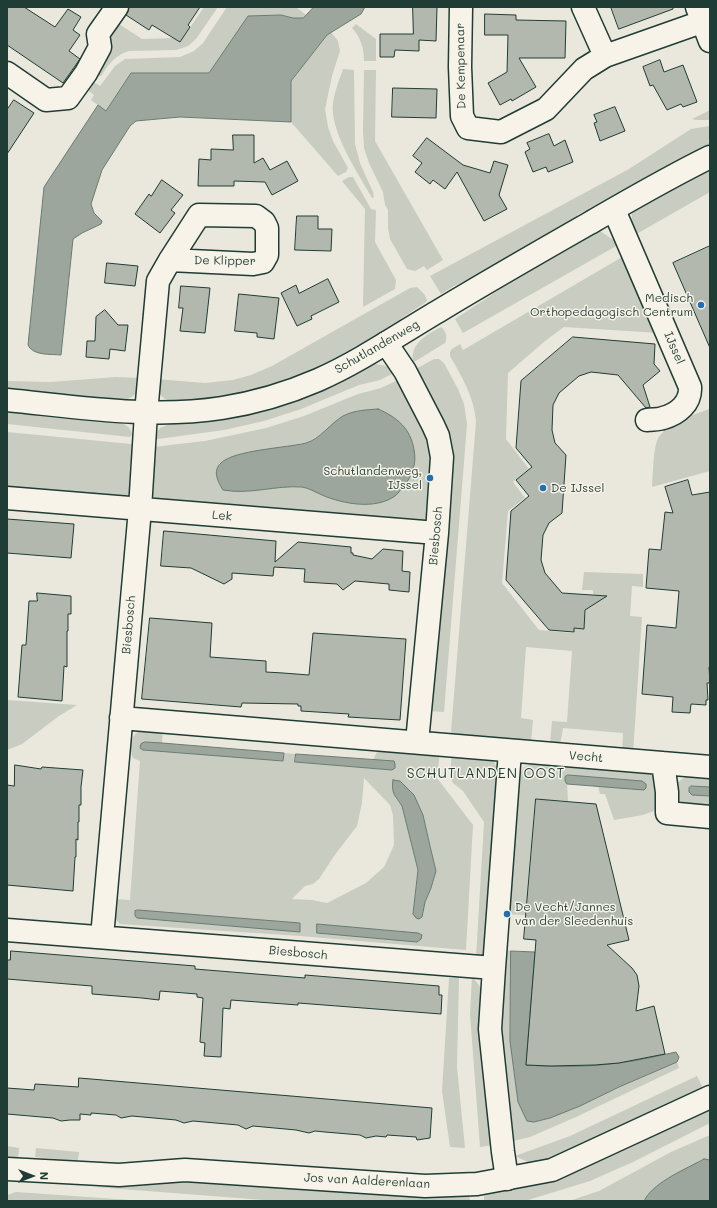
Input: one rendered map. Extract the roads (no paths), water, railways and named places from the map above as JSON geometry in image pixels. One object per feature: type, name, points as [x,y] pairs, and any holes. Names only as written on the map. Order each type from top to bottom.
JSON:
[{"type":"street","points":[[7,73],[46,100],[68,98],[86,73],[100,47],[98,34],[117,7]]},
{"type":"street","name":"De Kempenaar","points":[[461,7],[460,67],[462,116],[468,128],[501,132],[546,109],[584,69],[605,56],[705,22]]},
{"type":"street","points":[[583,7],[605,56]]},
{"type":"street","name":"Schutlandenweg","points":[[7,400],[146,413],[222,408],[279,394],[319,380],[386,343],[440,310],[614,210],[710,157]]},
{"type":"street","name":"IJssel","points":[[614,210],[690,387],[688,400],[684,406],[664,418],[647,420]]},
{"type":"street","points":[[146,413],[158,281],[170,260]]},
{"type":"street","name":"Biesbosch","points":[[386,343],[409,378],[433,425],[441,446],[442,469],[437,533],[417,742]]},
{"type":"street","name":"Biesbosch","points":[[102,937],[140,509],[146,413]]},
{"type":"street","name":"Lek","points":[[7,498],[437,533]]},
{"type":"street","points":[[121,718],[510,750],[490,1030],[507,1179]]},
{"type":"street","name":"Vecht","points":[[510,750],[710,767]]},
{"type":"street","points":[[662,763],[667,792],[667,813],[710,817]]},
{"type":"street","name":"Biesbosch","points":[[7,930],[494,968]]},
{"type":"street","name":"Jos van Aalderenlaan","points":[[7,1169],[119,1175],[185,1170],[424,1186],[477,1184],[552,1170],[710,1097]]},
{"type":"place","name":"Medisch Orthopedagogisch Centrum","points":[[701,305]]},
{"type":"place","name":"Schutlandenweg, IJssel","points":[[430,478]]},
{"type":"place","name":"De IJssel","points":[[543,488]]},
{"type":"place","name":"De Vecht/Jannes van der Sleedenhuis","points":[[507,914]]},
{"type":"district","name":"SCHUTLANDEN OOST","points":[[486,774]]}]
